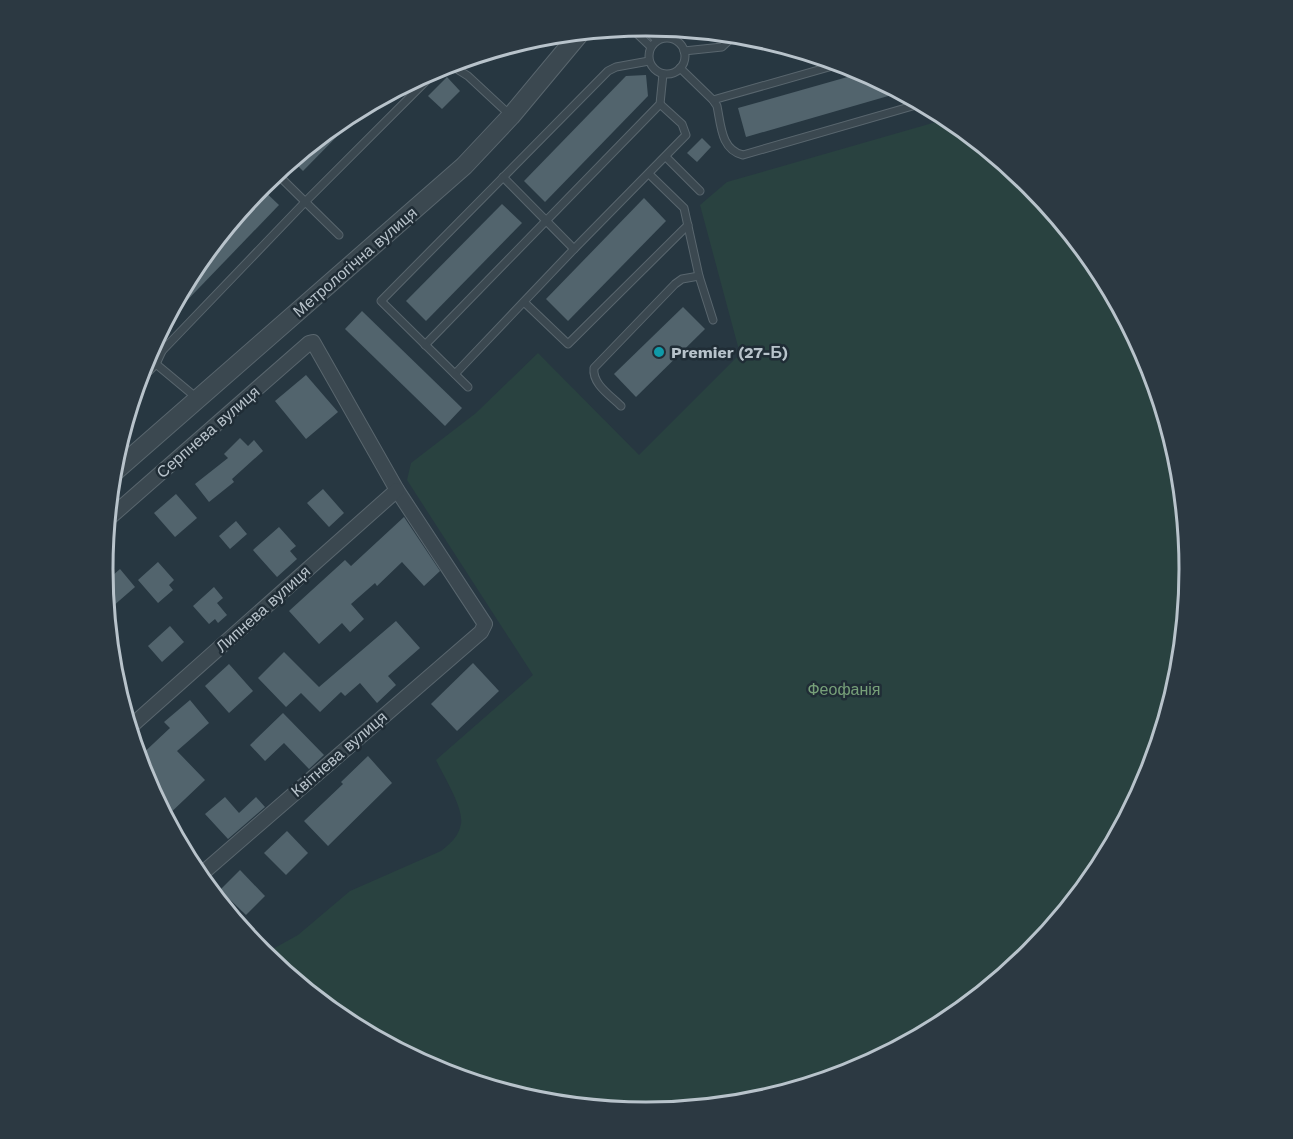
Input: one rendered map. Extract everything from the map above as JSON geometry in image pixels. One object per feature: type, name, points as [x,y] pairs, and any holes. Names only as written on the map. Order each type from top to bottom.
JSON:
[{"type":"street","name":"Метрологічна вулиця","points":[[123,464],[464,166],[511,116],[573,42]]},
{"type":"street","name":"Серпнева вулиця","points":[[117,512],[309,343],[315,343],[397,490]]},
{"type":"street","name":"Квітнева вулиця","points":[[206,870],[481,632],[483,620],[397,490]]},
{"type":"street","name":"Липнева вулиця","points":[[135,722],[397,490]]},
{"type":"lane","points":[[640,36],[651,47]]},
{"type":"lane","points":[[653,36],[657,40]]},
{"type":"lane","points":[[674,39],[679,42],[684,51],[685,60],[673,74],[663,74],[655,70],[649,61],[651,47],[657,40],[674,39]]},
{"type":"lane","points":[[684,51],[722,47],[727,43]]},
{"type":"lane","points":[[468,387],[381,301],[608,71],[616,67],[649,61]]},
{"type":"lane","points":[[680,68],[717,106],[726,144],[736,153],[743,154],[912,106]]},
{"type":"lane","points":[[713,100],[827,68]]},
{"type":"lane","points":[[459,70],[511,116]]},
{"type":"lane","points":[[426,345],[660,104],[663,74]]},
{"type":"lane","points":[[153,367],[162,351],[306,201],[420,87]]},
{"type":"lane","points":[[455,374],[686,135],[685,130],[660,104]]},
{"type":"lane","points":[[666,157],[700,191]]},
{"type":"lane","points":[[649,174],[684,208],[699,276],[713,320]]},
{"type":"lane","points":[[503,177],[574,249]]},
{"type":"lane","points":[[283,179],[339,235]]},
{"type":"lane","points":[[524,302],[568,344],[688,225]]},
{"type":"lane","points":[[621,406],[597,383],[593,376],[594,368],[675,284],[682,279],[699,276]]},
{"type":"lane","points":[[156,364],[198,399]]},
{"type":"green space","name":"Феофанія","points":[[936,122],[998,168],[1048,218],[1070,245],[1109,303],[1139,365],[1162,431],[1170,465],[1179,535],[1179,604],[1170,674],[1152,741],[1139,774],[1109,836],[1090,866],[1048,921],[1024,947],[971,993],[943,1013],[913,1032],[851,1062],[818,1075],[751,1093],[681,1102],[646,1103],[612,1102],[542,1093],[475,1075],[380,1032],[322,993],[272,950],[298,935],[350,891],[441,851],[451,843],[460,828],[461,817],[456,801],[436,760],[533,675],[407,480],[411,463],[476,413],[538,353],[639,455],[740,354],[700,205],[727,182]]},
{"type":"building","points":[[646,75],[648,96],[545,202],[524,181],[626,76]]},
{"type":"building","points":[[849,76],[890,95],[746,137],[738,108]]},
{"type":"building","points":[[447,77],[460,91],[442,109],[428,96]]},
{"type":"building","points":[[341,133],[303,171],[298,166]]},
{"type":"building","points":[[702,138],[711,147],[697,162],[687,153]]},
{"type":"building","points":[[267,194],[279,205],[183,304],[223,245]]},
{"type":"building","points":[[644,198],[666,221],[568,321],[546,299]]},
{"type":"building","points":[[502,204],[522,223],[426,321],[406,301]]},
{"type":"building","name":"Premier (27-Б)","points":[[683,307],[705,329],[636,397],[614,374]]},
{"type":"building","points":[[362,311],[462,408],[445,426],[345,329]]},
{"type":"building","points":[[306,375],[338,412],[306,439],[275,401]]},
{"type":"building","points":[[240,438],[248,446],[254,440],[263,451],[232,479],[234,482],[209,502],[195,484],[228,458],[224,454]]},
{"type":"building","points":[[323,489],[344,513],[329,527],[307,503]]},
{"type":"building","points":[[176,494],[197,518],[175,537],[154,513]]},
{"type":"building","points":[[404,517],[440,571],[424,586],[402,562],[377,586],[375,583],[351,604],[364,619],[350,632],[342,623],[319,644],[289,611],[345,560],[351,566]]},
{"type":"building","points":[[236,521],[247,534],[230,549],[219,536]]},
{"type":"building","points":[[279,527],[296,546],[290,551],[297,559],[277,577],[253,550]]},
{"type":"building","points":[[158,562],[174,580],[169,585],[173,590],[158,603],[138,580]]},
{"type":"building","points":[[120,569],[135,587],[114,605],[114,604],[113,575]]},
{"type":"building","points":[[214,587],[223,598],[217,603],[227,615],[218,623],[215,619],[209,624],[193,606]]},
{"type":"building","points":[[396,621],[420,648],[388,676],[396,685],[377,703],[360,683],[345,696],[341,692],[320,712],[301,693],[286,707],[258,678],[284,652],[319,687]]},
{"type":"building","points":[[170,626],[184,642],[162,662],[148,646]]},
{"type":"building","points":[[473,663],[499,691],[457,731],[431,704]]},
{"type":"building","points":[[229,664],[253,691],[229,713],[205,686]]},
{"type":"building","points":[[190,700],[209,723],[177,751],[205,780],[172,812],[145,751],[170,728],[164,722]]},
{"type":"building","points":[[283,713],[324,755],[309,769],[284,743],[265,761],[250,745]]},
{"type":"building","points":[[368,756],[392,783],[328,846],[304,821],[343,784],[341,782]]},
{"type":"building","points":[[225,797],[239,813],[256,797],[265,807],[228,839],[205,814]]},
{"type":"building","points":[[287,831],[308,853],[286,875],[264,853]]},
{"type":"building","points":[[240,870],[265,896],[246,915],[220,890]]},
{"type":"place","name":"Premier (27-Б)","points":[[659,352]]}]
